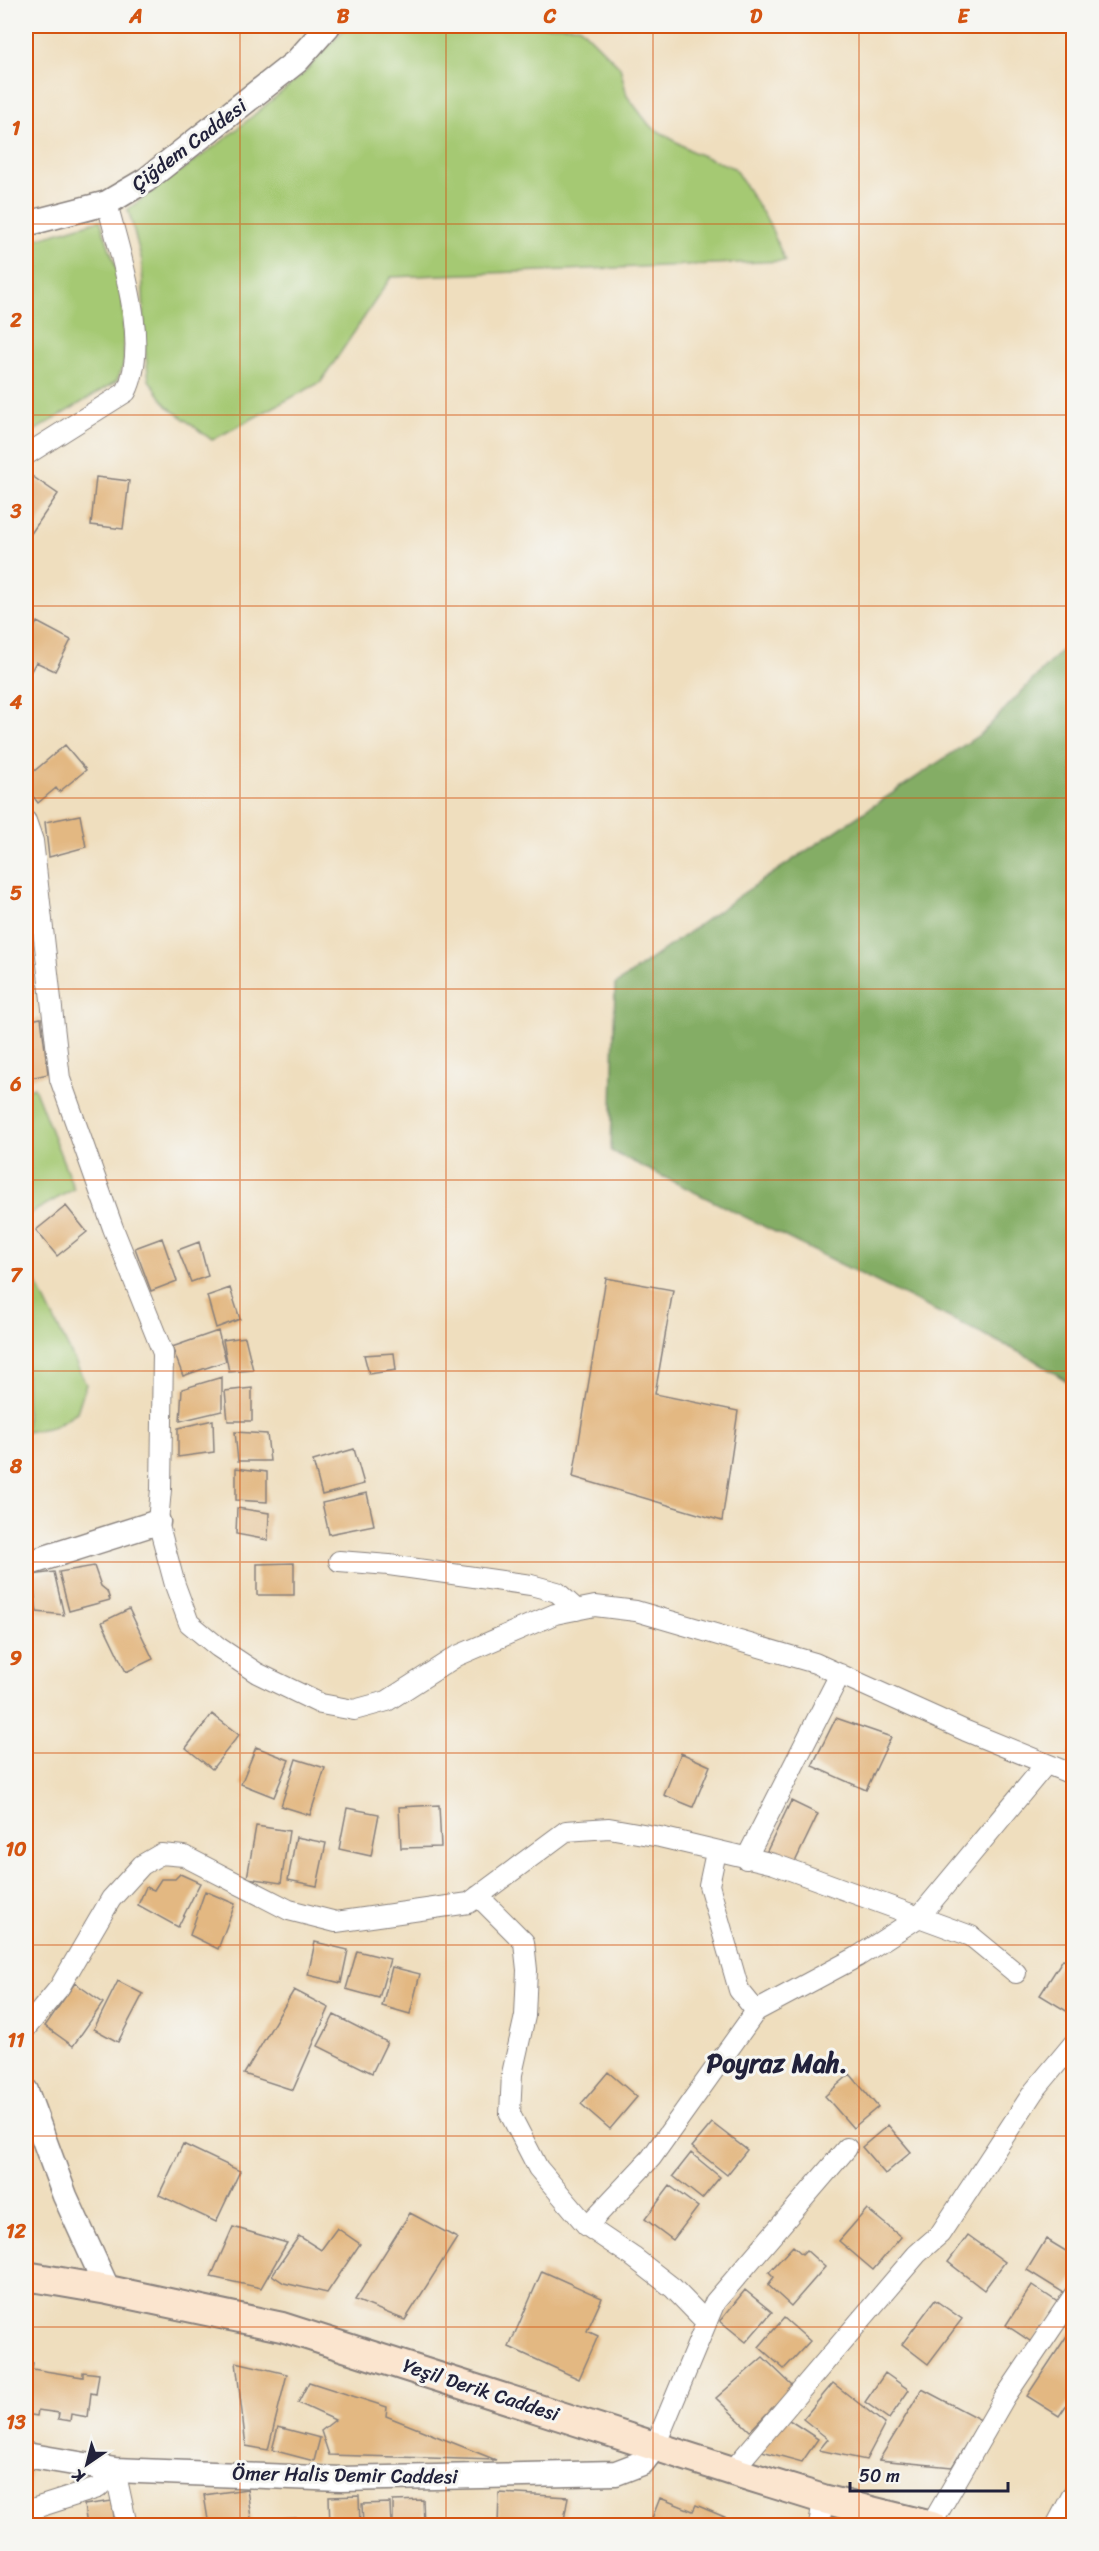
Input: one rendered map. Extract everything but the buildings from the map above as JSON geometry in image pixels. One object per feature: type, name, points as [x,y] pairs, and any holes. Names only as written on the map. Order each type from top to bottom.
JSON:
[{"type":"main road","name":"Yeşil Derik Caddesi","points":[[26,2276],[108,2290],[282,2327],[732,2471],[821,2512],[932,2525]]},
{"type":"street","name":"Çiğdem Caddesi","points":[[26,224],[107,203],[146,180],[297,61],[328,26]]},
{"type":"street","points":[[26,455],[126,392],[133,379],[136,361],[131,297],[107,203]]},
{"type":"street","points":[[26,821],[33,842],[60,1079],[113,1228],[163,1353],[163,1428],[158,1522],[175,1585],[189,1623],[218,1647],[257,1673],[321,1704],[354,1710],[387,1701],[457,1656],[555,1614],[595,1606],[636,1611],[815,1663],[966,1731],[1074,1775]]},
{"type":"street","points":[[26,1564],[158,1522]]},
{"type":"street","points":[[339,1561],[389,1565],[531,1585],[556,1593],[578,1610]]},
{"type":"street","points":[[746,1858],[840,1674]]},
{"type":"street","points":[[587,2226],[651,2158],[756,2011],[857,1957],[919,1917],[1046,1764]]},
{"type":"street","points":[[26,2028],[59,1988],[111,1899],[142,1865],[162,1854],[184,1856],[289,1910],[336,1922],[469,1903],[566,1831],[609,1828],[660,1837],[774,1864],[971,1936],[1016,1973]]},
{"type":"street","points":[[716,1852],[709,1885],[739,1990],[756,2011]]},
{"type":"street","points":[[478,1896],[524,1942],[527,1970],[525,2016],[512,2074],[510,2114],[538,2168],[587,2226],[673,2288],[706,2322]]},
{"type":"street","points":[[732,2471],[917,2254],[940,2234],[1034,2091],[1074,2043]]},
{"type":"street","points":[[26,2091],[65,2196],[108,2290]]},
{"type":"street","points":[[655,2446],[715,2302],[847,2148]]},
{"type":"street","points":[[932,2525],[1005,2397],[1074,2295]]},
{"type":"street","name":"Ömer Halis Demir Caddesi","points":[[26,2455],[115,2470],[341,2479],[616,2473],[642,2463],[655,2446]]},
{"type":"street","points":[[26,2511],[98,2488],[115,2470]]},
{"type":"street","points":[[115,2470],[127,2526]]},
{"type":"street","points":[[1056,2526],[1074,2492]]},
{"type":"green space","points":[[347,26],[579,26],[620,67],[627,96],[650,126],[693,152],[734,168],[769,223],[785,261],[391,277],[321,382],[212,440],[167,406],[149,380],[145,349],[142,261],[128,209],[225,139],[302,75]]},
{"type":"green space","points":[[100,220],[123,288],[124,363],[117,381],[26,436],[26,242]]},
{"type":"green space","points":[[1073,638],[1073,1385],[1031,1358],[611,1151],[615,985],[742,894],[982,733]]},
{"type":"green space","points":[[34,1087],[74,1189],[26,1216],[26,1090]]},
{"type":"green space","points":[[26,1262],[86,1384],[77,1412],[53,1427],[26,1432]]},
{"type":"district","name":"Poyraz Mah.","points":[[777,2063]]}]
